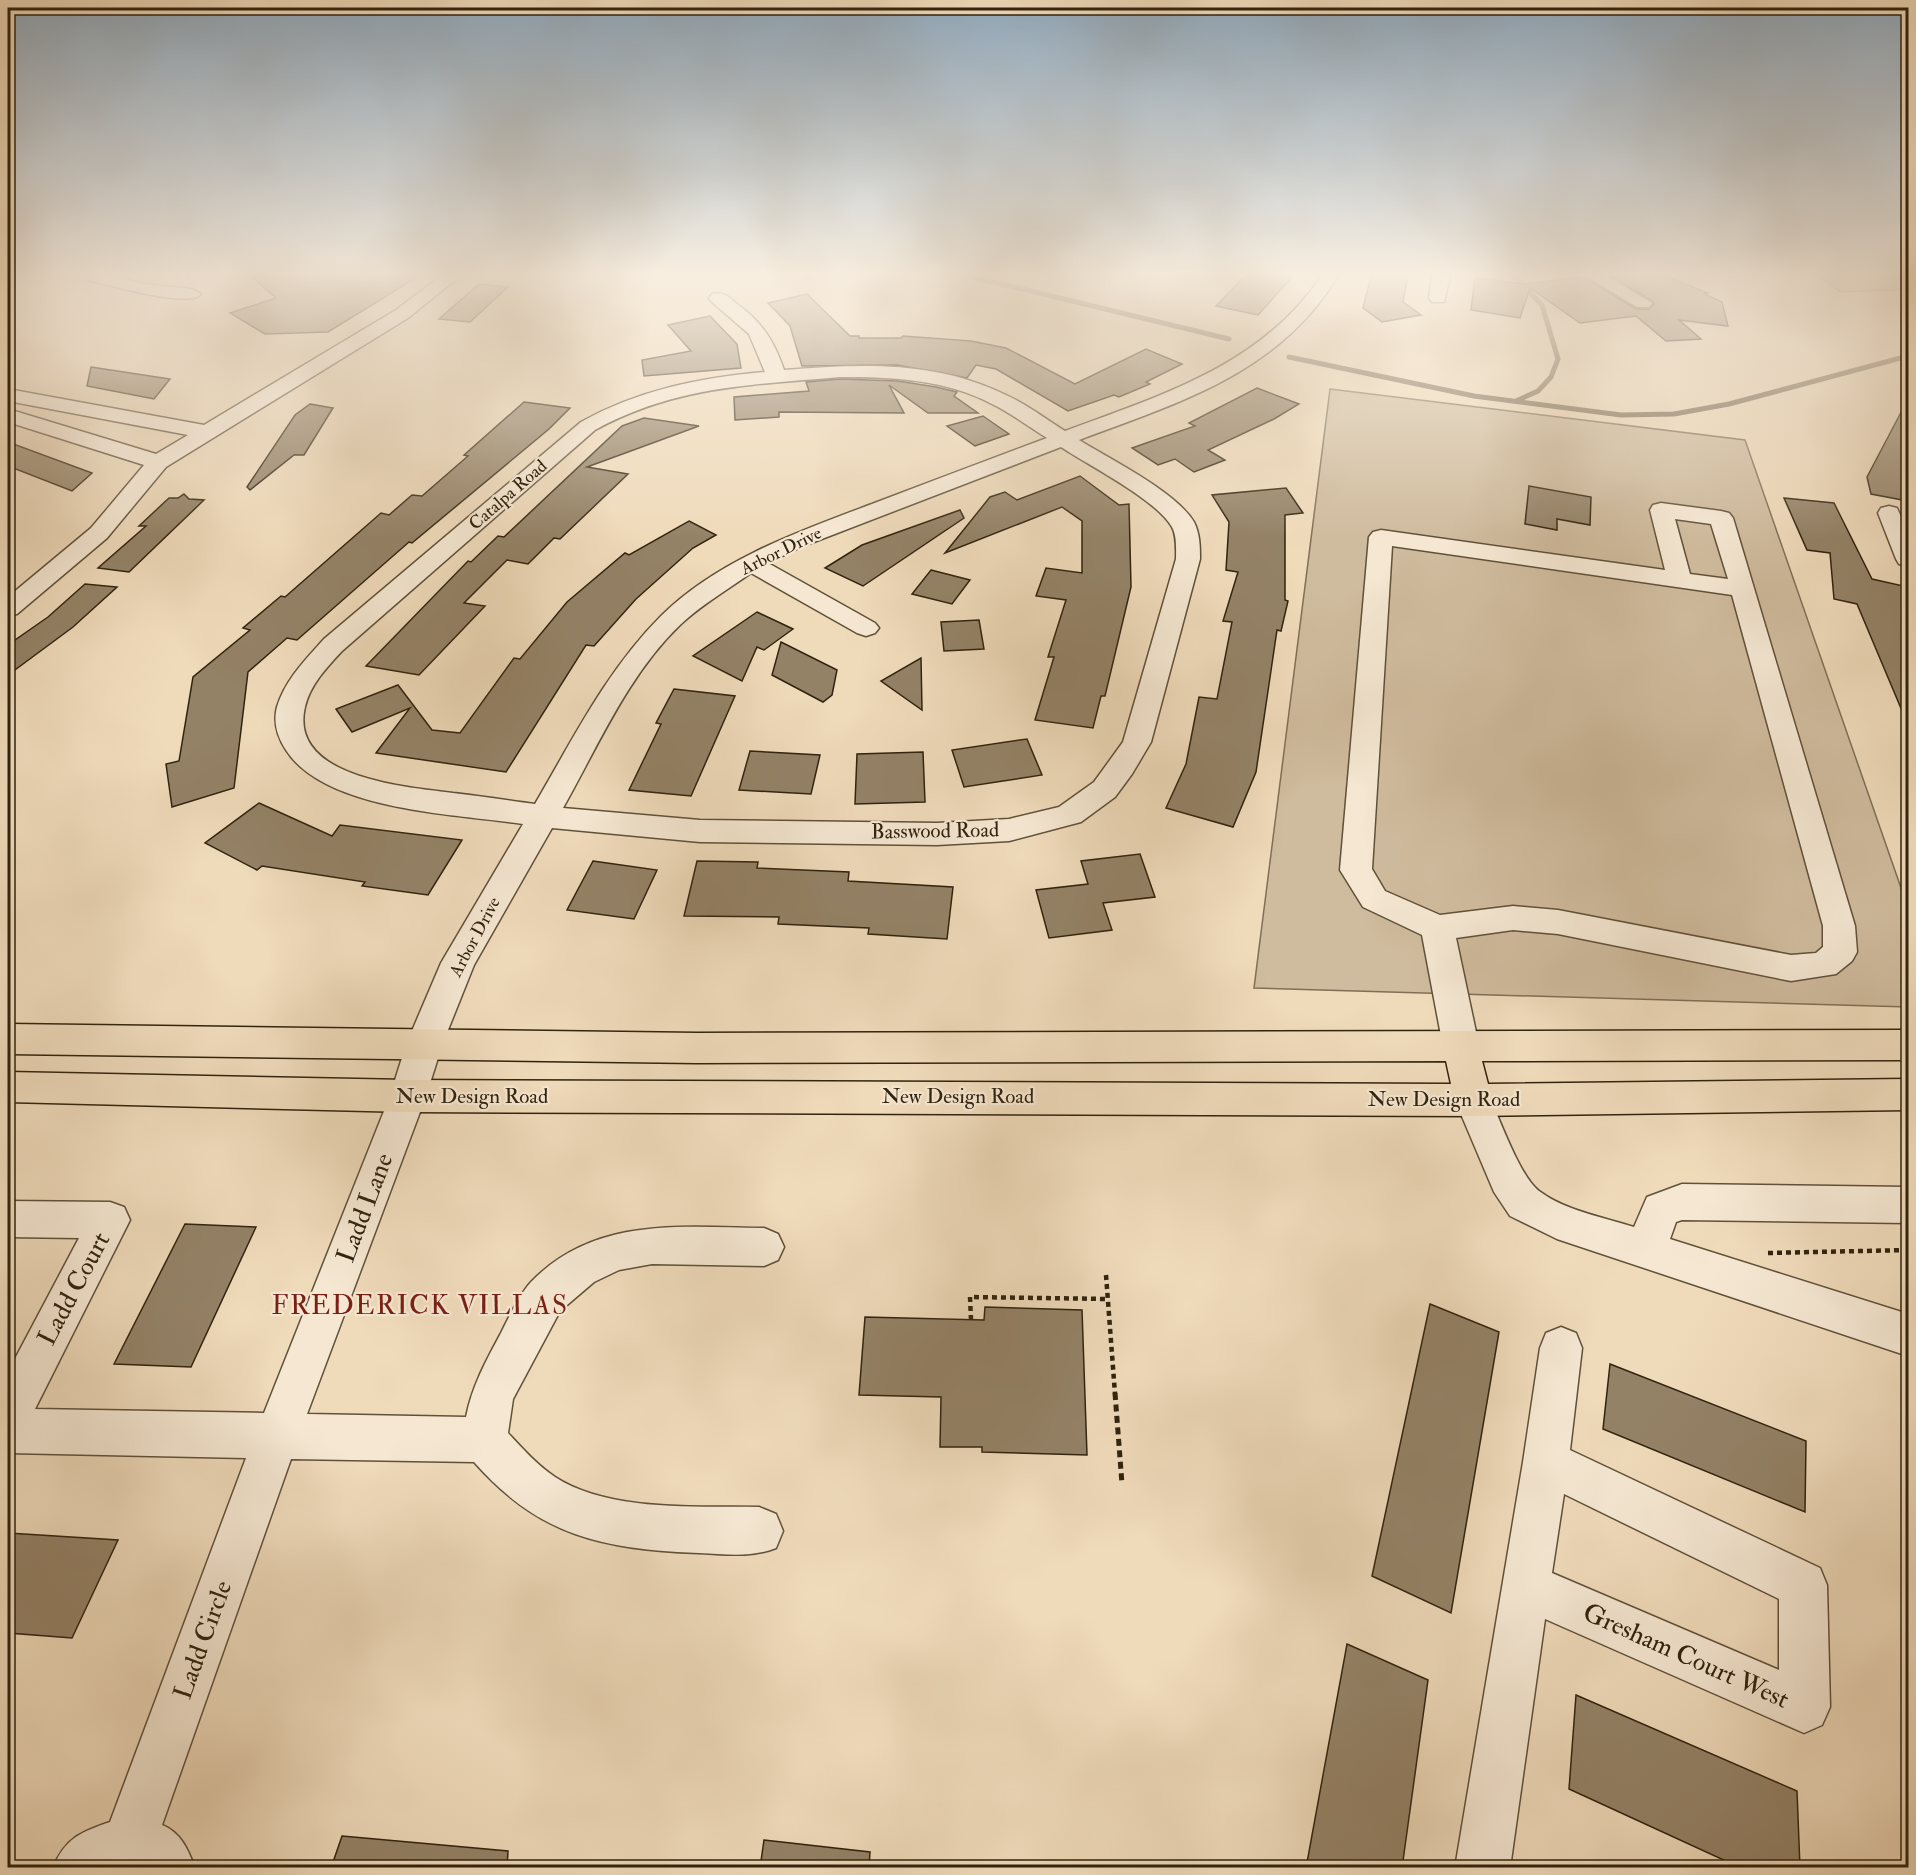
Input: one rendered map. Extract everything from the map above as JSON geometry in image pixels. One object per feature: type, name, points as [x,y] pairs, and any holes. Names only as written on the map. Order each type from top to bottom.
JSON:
[{"type":"main road","points":[[8,1039],[697,1048],[1908,1045]]},
{"type":"main road","points":[[1461,1046],[1473,1100]]},
{"type":"main road","name":"New Design Road","points":[[8,1087],[408,1096],[1202,1097],[1473,1100],[1908,1095]]},
{"type":"street","points":[[12,602],[99,533],[158,462],[321,364]]},
{"type":"street","points":[[772,364],[777,377]]},
{"type":"street","name":"Arbor Drive","points":[[424,1045],[458,963],[542,817],[627,671],[671,620],[750,564],[793,542],[1200,387],[1239,364]]},
{"type":"street","name":"Catalpa Road","points":[[542,817],[387,793],[338,780],[309,761],[290,732],[291,704],[304,676],[333,645],[588,426],[611,411],[675,391],[777,377],[840,371],[883,370],[947,380],[999,399],[1064,440]]},
{"type":"street","points":[[8,395],[209,432]]},
{"type":"street","points":[[8,416],[158,462]]},
{"type":"street","name":"Basswood Road","points":[[542,817],[648,828],[713,831],[982,833],[1037,824],[1081,809],[1106,789],[1123,768],[1137,742],[1188,559],[1188,541],[1183,524],[1155,497],[1064,440]]},
{"type":"street","points":[[1680,580],[1660,510],[1721,518],[1743,589],[1839,926],[1840,952],[1824,965],[1791,968],[1558,922],[1513,918],[1437,928],[1374,899],[1356,870],[1382,537],[1680,580],[1743,589]]},
{"type":"street","points":[[1889,513],[1908,559]]},
{"type":"street","points":[[750,564],[866,628]]},
{"type":"street","points":[[1437,928],[1461,1046]]},
{"type":"street","name":"Ladd Lane","points":[[277,1437],[408,1096],[424,1045]]},
{"type":"street","points":[[1473,1100],[1508,1180],[1524,1203],[1557,1221],[1898,1334],[1908,1335]]},
{"type":"street","points":[[1645,1251],[1661,1210],[1682,1202],[1908,1206]]},
{"type":"street","name":"Ladd Court","points":[[8,1219],[110,1220],[8,1416]]},
{"type":"street","points":[[484,1440],[492,1395],[520,1340],[545,1297],[580,1268],[615,1252],[652,1245],[764,1247]]},
{"type":"street","points":[[1482,1868],[1546,1462],[1561,1348]]},
{"type":"street","points":[[8,1431],[484,1440],[539,1494],[574,1513],[601,1519],[662,1526],[759,1531]]},
{"type":"street","name":"Ladd Circle","points":[[80,1868],[95,1855],[149,1855],[277,1437]]},
{"type":"street","name":"Gresham Court West","points":[[1526,1586],[1804,1707],[1803,1585],[1546,1462]]},
{"type":"path","points":[[1761,1253],[1908,1250]]},
{"type":"path","points":[[1106,1275],[1122,1484]]},
{"type":"path","points":[[971,1320],[970,1297],[1108,1299]]},
{"type":"shaded area","points":[[1330,389],[1745,440],[1908,908],[1908,1007],[1254,988]]},
{"type":"building","points":[[642,364],[740,364],[741,368],[644,376]]},
{"type":"building","points":[[801,364],[1036,364],[1075,384],[1117,364],[1182,364],[1146,382],[1150,384],[1119,397],[1114,395],[1068,411],[996,369],[976,365],[967,378],[897,365],[802,366]]},
{"type":"building","points":[[91,367],[170,379],[154,399],[87,386]]},
{"type":"building","points":[[840,379],[898,381],[957,392],[954,396],[978,413],[928,413],[889,385],[904,413],[779,412],[779,417],[735,420],[734,397],[809,391],[806,382]]},
{"type":"building","points":[[1257,388],[1299,404],[1274,419],[1208,450],[1225,460],[1194,472],[1175,459],[1158,465],[1132,448],[1195,426],[1189,423]]},
{"type":"building","points":[[1908,399],[1908,501],[1871,494],[1867,477]]},
{"type":"building","points":[[524,402],[570,408],[549,429],[412,543],[409,542],[297,640],[287,638],[248,672],[234,788],[172,807],[166,764],[179,761],[193,677],[250,630],[243,628],[281,596],[285,597],[381,513],[389,515],[412,495],[422,496]]},
{"type":"building","points":[[310,404],[333,408],[304,455],[294,455],[250,490],[247,487],[295,415]]},
{"type":"building","points":[[983,416],[1009,434],[975,446],[947,426]]},
{"type":"building","points":[[644,418],[699,426],[587,467],[628,474],[560,539],[554,538],[528,564],[507,560],[464,603],[485,606],[419,675],[366,666],[468,561],[471,562],[498,536],[504,537],[622,426]]},
{"type":"building","points":[[8,442],[92,473],[72,491],[8,466]]},
{"type":"building","points":[[1080,476],[1119,505],[1129,504],[1131,587],[1105,696],[1101,696],[1093,728],[1035,720],[1054,657],[1048,657],[1066,600],[1036,596],[1046,568],[1082,573],[1082,521],[1062,507],[945,553],[990,497],[1005,492],[1017,500]]},
{"type":"building","points":[[1529,486],[1591,497],[1590,525],[1557,519],[1557,530],[1525,524]]},
{"type":"building","points":[[1286,488],[1303,513],[1285,515],[1285,600],[1288,601],[1281,631],[1277,630],[1256,772],[1233,827],[1166,808],[1186,764],[1199,697],[1217,699],[1232,622],[1223,621],[1238,572],[1226,570],[1229,522],[1212,495]]},
{"type":"building","points":[[184,494],[189,499],[204,500],[129,572],[98,568],[146,526],[139,526],[169,498],[178,498]]},
{"type":"building","points":[[1784,498],[1834,503],[1872,579],[1908,587],[1908,725],[1857,604],[1834,599],[1830,553],[1807,550]]},
{"type":"building","points":[[960,510],[964,518],[863,586],[825,568],[862,545]]},
{"type":"building","points":[[689,521],[716,535],[693,548],[636,599],[594,646],[586,645],[506,772],[376,753],[410,708],[352,732],[336,709],[398,685],[432,730],[460,733],[514,658],[520,659],[567,602],[625,553],[629,555]]},
{"type":"building","points":[[931,570],[970,580],[952,604],[912,594]]},
{"type":"building","points":[[85,584],[117,587],[73,627],[8,675],[8,645],[48,617]]},
{"type":"building","points":[[757,612],[793,629],[764,650],[757,647],[742,681],[693,656]]},
{"type":"building","points":[[979,620],[984,649],[944,651],[941,622]]},
{"type":"building","points":[[781,642],[837,670],[832,695],[823,702],[772,675]]},
{"type":"building","points":[[921,658],[922,710],[881,681]]},
{"type":"building","points":[[674,689],[735,696],[691,796],[629,790],[661,724],[656,723]]},
{"type":"building","points":[[1027,739],[1042,775],[964,787],[952,750]]},
{"type":"building","points":[[750,751],[820,755],[811,794],[739,790]]},
{"type":"building","points":[[923,752],[925,802],[855,804],[857,754]]},
{"type":"building","points":[[259,803],[332,836],[340,825],[462,840],[428,895],[362,886],[365,882],[262,866],[257,870],[205,843]]},
{"type":"building","points":[[1140,854],[1155,897],[1103,903],[1112,930],[1049,938],[1036,890],[1088,884],[1081,861]]},
{"type":"building","points":[[593,861],[657,870],[634,919],[567,910]]},
{"type":"building","points":[[697,861],[758,862],[757,868],[849,872],[848,881],[953,887],[947,939],[868,934],[869,928],[778,924],[779,917],[684,916]]},
{"type":"building","points":[[185,1224],[256,1227],[191,1367],[114,1364]]},
{"type":"building","points":[[1430,1304],[1499,1332],[1451,1613],[1372,1576]]},
{"type":"building","points":[[985,1307],[1082,1310],[1087,1455],[982,1452],[982,1447],[940,1447],[941,1397],[859,1395],[865,1317],[984,1320]]},
{"type":"building","points":[[1610,1364],[1806,1441],[1805,1512],[1603,1429]]},
{"type":"building","points":[[8,1533],[118,1540],[72,1638],[8,1633]]},
{"type":"building","points":[[1347,1644],[1428,1680],[1402,1868],[1306,1868]]},
{"type":"building","points":[[1576,1695],[1797,1791],[1800,1868],[1741,1868],[1569,1789]]},
{"type":"building","points":[[342,1836],[508,1851],[507,1868],[331,1868]]},
{"type":"building","points":[[764,1840],[870,1852],[869,1868],[760,1868]]},
{"type":"waterway","points":[[1320,364],[1474,396],[1621,415],[1674,414],[1729,404],[1880,364]]},
{"type":"waterway","points":[[1516,401],[1538,391],[1551,377],[1556,364]]},
{"type":"district","name":"FREDERICK VILLAS","points":[[420,1305]]}]
